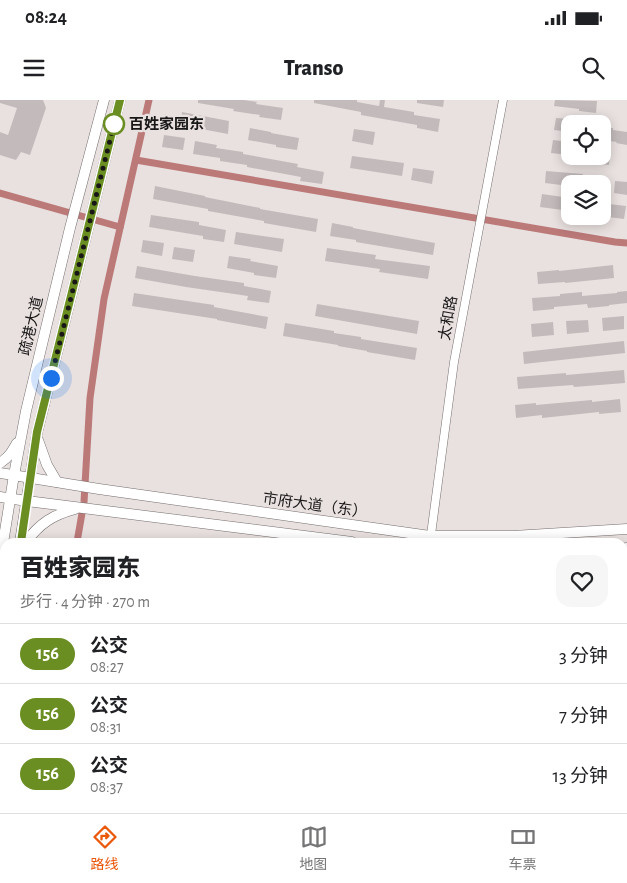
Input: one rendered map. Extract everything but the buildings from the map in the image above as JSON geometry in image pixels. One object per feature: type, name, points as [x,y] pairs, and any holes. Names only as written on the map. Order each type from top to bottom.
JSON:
[{"type":"main road","name":"疏港大道","points":[[2,538],[5,498],[14,475],[22,431],[70,228],[104,100]]},
{"type":"main road","name":"疏港大道","points":[[21,538],[37,436],[120,100]]},
{"type":"main road","points":[[0,463],[12,453],[22,431]]},
{"type":"main road","points":[[37,436],[47,465],[61,483]]},
{"type":"main road","name":"市府大道（东）","points":[[0,473],[423,538]]},
{"type":"main road","points":[[5,498],[320,538]]},
{"type":"main road","points":[[29,538],[47,520],[80,508]]},
{"type":"main road","name":"市府大道（东）","points":[[457,538],[627,529]]},
{"type":"street","name":"太和路","points":[[430,538],[454,362],[503,100]]},
{"type":"waterway","points":[[78,538],[84,502],[90,398],[104,299],[149,100]]},
{"type":"waterway","points":[[136,160],[627,243]]},
{"type":"waterway","points":[[0,193],[120,227]]},
{"type":"bus line","name":"156","points":[[22,538],[37,432],[120,100]]},
{"type":"place","name":"百姓家园东","points":[[114,124]]},
{"type":"route","points":[[51,378],[114,124]]}]
